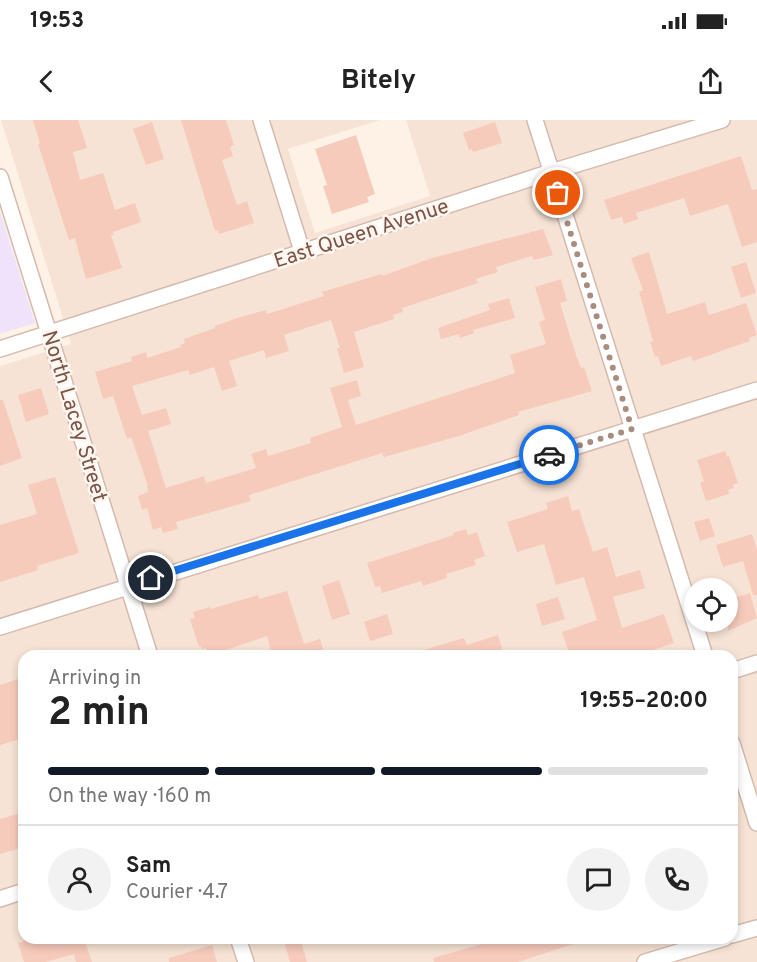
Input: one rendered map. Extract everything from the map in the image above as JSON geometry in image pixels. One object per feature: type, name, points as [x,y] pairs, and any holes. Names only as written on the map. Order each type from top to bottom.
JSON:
[{"type":"street","points":[[261,120],[302,251]]},
{"type":"street","points":[[535,120],[703,650]]},
{"type":"street","name":"East Queen Avenue","points":[[0,349],[551,172],[722,120]]},
{"type":"street","name":"North Lacey Street","points":[[0,177],[148,650]]},
{"type":"street","points":[[0,627],[128,585],[757,390]]},
{"type":"street","points":[[738,669],[757,663]]},
{"type":"street","points":[[738,762],[757,823]]},
{"type":"street","points":[[0,899],[18,893]]},
{"type":"street","points":[[738,933],[757,928]]},
{"type":"street","points":[[240,944],[246,962]]},
{"type":"street","points":[[645,962],[705,944]]},
{"type":"shaded area","points":[[1,120],[380,120],[288,149],[315,233],[430,196],[406,120],[757,120],[757,962],[0,962],[0,366],[71,344]]},
{"type":"shaded area","points":[[0,211],[35,323],[0,334]]},
{"type":"building","points":[[33,120],[78,120],[87,148],[73,152],[80,180],[103,173],[115,210],[135,203],[141,222],[113,232],[114,235],[111,235],[122,268],[86,279],[75,238],[69,240],[38,144],[40,144]]},
{"type":"building","points":[[181,120],[226,120],[234,145],[230,147],[233,156],[222,160],[237,205],[247,201],[254,223],[219,234],[218,230],[215,231]]},
{"type":"building","points":[[152,122],[164,159],[146,165],[133,129]]},
{"type":"building","points":[[495,122],[502,143],[473,152],[472,149],[469,150],[463,133]]},
{"type":"building","points":[[356,135],[375,194],[367,197],[369,202],[332,214],[323,186],[327,185],[315,149]]},
{"type":"building","points":[[741,156],[752,190],[757,189],[757,242],[742,247],[728,204],[690,216],[684,198],[636,213],[638,219],[624,224],[622,217],[611,220],[604,200]]},
{"type":"building","points":[[543,229],[553,255],[534,260],[532,256],[496,267],[498,272],[476,279],[478,283],[402,308],[403,312],[393,315],[394,319],[354,332],[364,367],[344,373],[337,348],[340,348],[331,320],[284,335],[289,351],[266,358],[264,350],[229,361],[237,386],[222,391],[214,367],[190,375],[188,370],[132,386],[142,415],[166,408],[171,424],[148,431],[166,488],[204,476],[206,483],[256,468],[251,454],[266,449],[268,456],[311,443],[310,438],[342,427],[330,388],[357,380],[361,396],[348,400],[356,425],[515,373],[510,355],[546,344],[539,322],[545,320],[535,287],[561,279],[567,301],[560,303],[576,355],[581,368],[584,367],[592,391],[518,412],[519,415],[459,436],[384,457],[382,453],[249,495],[251,501],[176,522],[178,529],[163,533],[161,527],[153,530],[147,508],[142,510],[138,496],[148,492],[148,486],[131,437],[127,439],[113,396],[103,399],[95,372],[132,361],[131,357],[146,352],[147,358],[181,347],[180,345],[185,343],[184,339],[237,318],[266,310],[267,314],[324,296],[322,292],[381,274],[382,276],[432,258]]},
{"type":"building","points":[[649,252],[667,314],[705,302],[709,315],[746,303],[757,335],[749,338],[750,341],[693,361],[691,356],[661,366],[650,342],[653,341],[639,292],[643,290],[631,258]]},
{"type":"building","points":[[746,262],[756,293],[741,298],[731,267]]},
{"type":"building","points":[[509,298],[515,318],[473,330],[474,333],[460,338],[459,334],[441,339],[438,328],[490,310],[488,304]]},
{"type":"building","points":[[41,388],[49,414],[26,422],[18,395]]},
{"type":"building","points":[[0,400],[3,400],[22,458],[0,466]]},
{"type":"building","points":[[725,451],[727,457],[729,456],[738,483],[733,485],[734,488],[728,490],[729,494],[706,501],[700,483],[704,481],[697,460]]},
{"type":"building","points":[[55,477],[79,553],[37,566],[38,570],[0,582],[0,525],[37,514],[28,485]]},
{"type":"building","points":[[568,496],[572,511],[579,509],[593,552],[607,547],[616,577],[640,570],[645,588],[613,597],[622,628],[664,614],[674,643],[653,650],[568,650],[562,632],[597,620],[584,577],[556,585],[544,544],[517,552],[507,522],[548,509],[546,503]]},
{"type":"building","points":[[709,518],[715,536],[700,541],[694,522]]},
{"type":"building","points":[[466,529],[468,535],[477,532],[485,556],[474,560],[476,565],[446,574],[447,578],[423,586],[421,581],[382,593],[380,586],[375,587],[367,563]]},
{"type":"building","points":[[752,534],[757,550],[757,595],[753,595],[743,561],[723,567],[716,545]]},
{"type":"building","points":[[339,580],[350,614],[332,620],[322,586]]},
{"type":"building","points":[[287,591],[304,644],[320,639],[323,650],[270,650],[267,636],[226,650],[206,650],[199,647],[190,619],[195,618],[193,612],[258,595],[259,599]]},
{"type":"building","points":[[750,593],[757,618],[738,627],[738,597]]},
{"type":"building","points":[[558,597],[565,619],[542,626],[536,604]]},
{"type":"building","points":[[387,614],[393,634],[370,641],[364,622]]},
{"type":"building","points":[[498,635],[502,650],[424,650],[464,638],[467,645]]},
{"type":"building","points":[[18,679],[18,740],[0,745],[0,685]]},
{"type":"building","points":[[18,814],[18,849],[0,854],[0,819]]},
{"type":"building","points":[[18,944],[86,944],[92,962],[76,962],[74,954],[46,962],[24,962]]},
{"type":"building","points":[[285,944],[302,944],[307,962],[290,962]]},
{"type":"building","points":[[482,944],[573,944],[518,962],[434,962],[433,958]]},
{"type":"building","points":[[212,945],[217,962],[169,962],[169,958]]},
{"type":"way so far","points":[[549,455],[632,429],[558,193]]},
{"type":"route","points":[[151,578],[549,455]]}]
